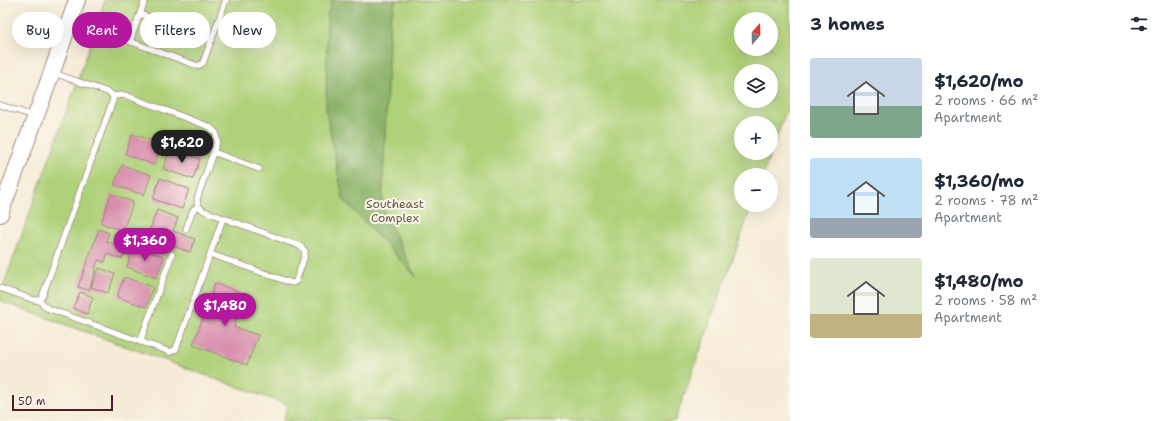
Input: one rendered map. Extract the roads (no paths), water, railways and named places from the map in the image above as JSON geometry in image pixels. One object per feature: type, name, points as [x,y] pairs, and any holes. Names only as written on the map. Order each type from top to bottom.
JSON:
[{"type":"main road","points":[[0,214],[77,0]]},
{"type":"lane","points":[[141,12],[145,0]]},
{"type":"lane","points":[[132,42],[198,66],[203,63],[226,0]]},
{"type":"lane","points":[[132,36],[140,14]]},
{"type":"lane","points":[[52,72],[110,93],[113,96],[125,95],[210,127],[216,133],[217,141],[197,199],[198,206],[204,211],[300,246],[305,251],[296,281],[292,283],[210,254]]},
{"type":"lane","points":[[39,300],[42,298],[113,100],[113,96]]},
{"type":"lane","points":[[0,105],[36,117]]},
{"type":"lane","points":[[213,152],[259,169]]},
{"type":"lane","points":[[186,229],[193,210],[198,206]]},
{"type":"lane","points":[[0,288],[34,300],[39,300],[47,308],[170,352],[176,349],[223,218]]},
{"type":"lane","points":[[140,342],[172,254]]},
{"type":"park label","name":"Southeast Complex","points":[[395,211]]}]
